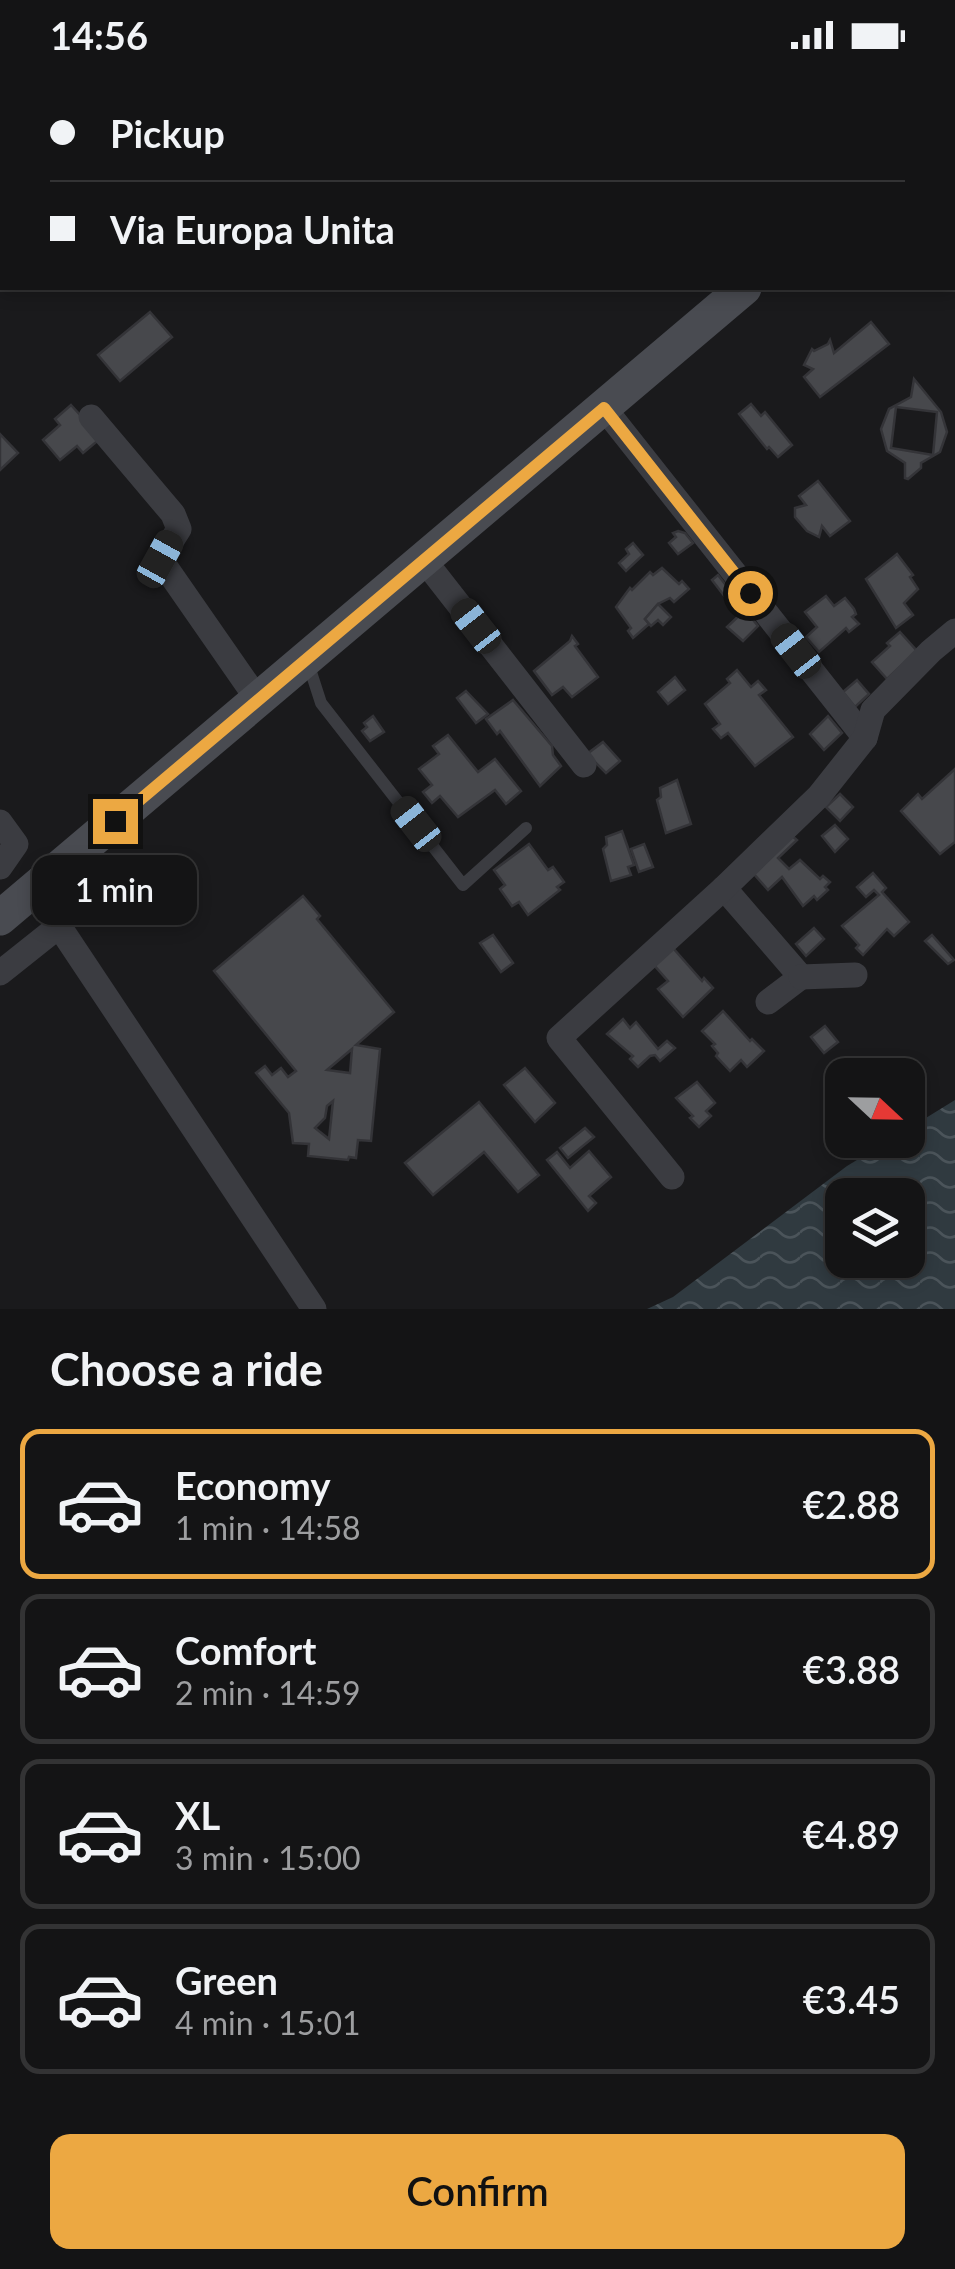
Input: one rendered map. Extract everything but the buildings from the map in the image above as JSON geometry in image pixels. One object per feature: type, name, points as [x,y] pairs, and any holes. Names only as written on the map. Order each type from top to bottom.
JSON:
[{"type":"street","points":[[0,918],[742,290]]},
{"type":"street","points":[[604,408],[865,738]]},
{"type":"street","points":[[91,417],[174,514],[179,529],[160,559],[258,700]]},
{"type":"street","points":[[424,560],[584,765]]},
{"type":"street","points":[[672,1177],[559,1038],[819,796],[865,738],[873,710],[955,631]]},
{"type":"street","points":[[0,822],[16,844],[0,867]]},
{"type":"street","points":[[724,888],[802,977]]},
{"type":"street","points":[[0,974],[58,926],[314,1309]]},
{"type":"street","points":[[768,1002],[802,977],[855,975]]},
{"type":"lane","points":[[303,662],[311,672],[321,703],[463,885],[526,828]]},
{"type":"water","points":[[955,1100],[955,1309],[647,1309],[673,1297],[825,1183],[825,1278],[925,1278],[925,1178],[831,1178],[860,1158],[925,1158],[925,1119]]},
{"type":"route","points":[[115,821],[604,408],[750,593]]}]
